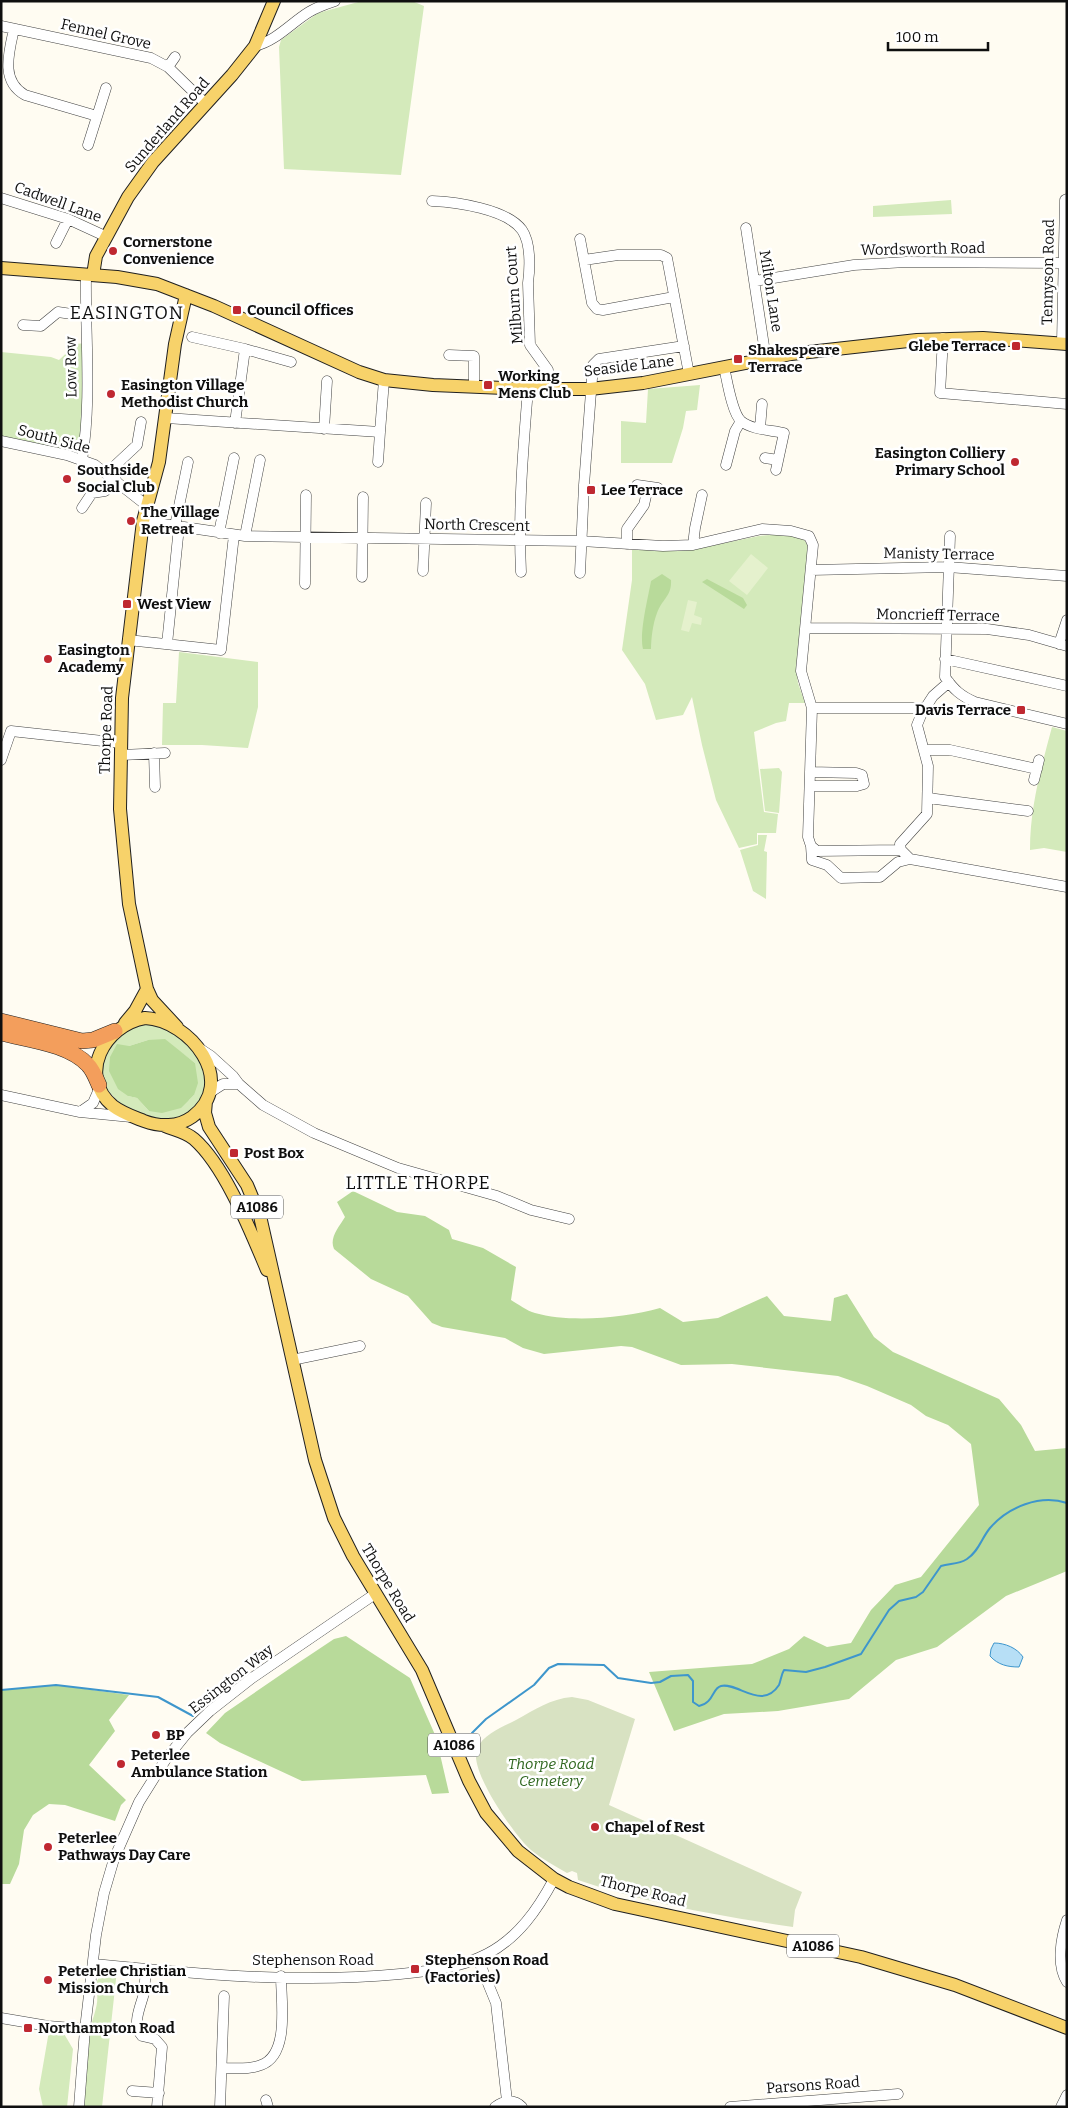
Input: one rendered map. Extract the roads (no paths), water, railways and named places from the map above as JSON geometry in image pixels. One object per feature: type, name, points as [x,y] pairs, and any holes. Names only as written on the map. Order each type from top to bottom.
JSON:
[{"type":"highway","points":[[1,1021],[82,1041],[93,1040],[120,1027]]},
{"type":"highway","points":[[1,1033],[67,1050],[78,1055],[90,1067],[100,1086]]},
{"type":"main road","name":"Sunderland Road","points":[[89,275],[105,236],[128,197],[153,162],[206,104],[255,46],[274,1]]},
{"type":"main road","name":"Seaside Lane","points":[[1,268],[144,281],[186,295],[330,360],[384,380],[417,384],[528,389],[590,389],[643,383],[791,354],[943,338],[993,338],[1064,344]]},
{"type":"main road","name":"Thorpe Road","points":[[177,1027],[152,1000],[147,989],[130,904],[120,810],[122,698],[143,521],[146,505],[160,462],[174,344],[186,295]]},
{"type":"main road","points":[[120,1027],[145,1018],[156,1019],[177,1027],[196,1046],[207,1061],[210,1072],[207,1097],[198,1112],[189,1119],[177,1124],[163,1126],[135,1118],[114,1106],[100,1086],[97,1072],[99,1055],[108,1038],[136,1011],[147,989]]},
{"type":"main road","name":"Thorpe Road","points":[[207,1097],[205,1113],[209,1127],[247,1185],[260,1216],[292,1360],[324,1490],[334,1518],[352,1556],[422,1670],[469,1781],[486,1813],[518,1851],[554,1879],[569,1887],[615,1904],[782,1939],[870,1960],[955,1985],[1067,2028]]},
{"type":"main road","name":"Thorpe Road","points":[[163,1126],[185,1133],[193,1138],[205,1151],[242,1212],[279,1298]]},
{"type":"street","points":[[255,46],[261,45],[277,35],[309,11],[335,1]]},
{"type":"street","name":"Fennel Grove","points":[[1,26],[142,56],[168,67],[206,104]]},
{"type":"street","points":[[264,26],[277,35]]},
{"type":"street","points":[[14,29],[9,49],[8,72],[15,88],[25,95],[97,116]]},
{"type":"street","points":[[168,67],[175,58]]},
{"type":"street","points":[[88,146],[106,88]]},
{"type":"street","name":"Cadwell Lane","points":[[1,198],[68,219],[105,236]]},
{"type":"street","name":"Tennyson Road","points":[[1064,344],[1066,199]]},
{"type":"street","name":"Milburn Court","points":[[432,201],[458,202],[476,206],[513,222],[522,230],[527,245],[529,273],[530,345],[548,370],[547,389]]},
{"type":"street","points":[[56,243],[68,219]]},
{"type":"street","name":"Milton Lane","points":[[746,228],[766,359]]},
{"type":"street","points":[[580,239],[592,303],[596,309],[603,310],[674,297]]},
{"type":"street","points":[[584,260],[618,255],[661,255],[667,258],[689,374]]},
{"type":"street","name":"Wordsworth Road","points":[[755,281],[854,266],[906,262],[1064,263]]},
{"type":"street","name":"Low Row","points":[[82,460],[86,437],[85,316],[89,275]]},
{"type":"street","points":[[23,325],[41,326],[58,312],[85,316]]},
{"type":"street","points":[[192,337],[291,362]]},
{"type":"street","points":[[943,338],[940,393],[1067,404]]},
{"type":"street","points":[[580,573],[593,365],[599,359],[684,346]]},
{"type":"street","points":[[234,423],[245,349]]},
{"type":"street","points":[[449,355],[474,351],[474,387]]},
{"type":"street","points":[[724,367],[736,413],[741,421],[760,428],[784,433],[777,465],[765,458]]},
{"type":"street","points":[[378,462],[384,380]]},
{"type":"street","points":[[324,428],[327,381]]},
{"type":"street","points":[[521,572],[521,476],[528,389]]},
{"type":"street","points":[[760,428],[762,404]]},
{"type":"street","points":[[166,418],[380,432]]},
{"type":"street","points":[[738,460],[727,461],[735,431],[741,421]]},
{"type":"street","points":[[107,473],[137,445],[141,422]]},
{"type":"street","name":"South Side","points":[[1,441],[82,460],[107,473],[146,505]]},
{"type":"street","points":[[219,533],[234,458]]},
{"type":"street","points":[[245,536],[260,460]]},
{"type":"street","points":[[167,644],[177,526],[188,462]]},
{"type":"street","points":[[82,508],[92,493],[105,491],[116,480]]},
{"type":"street","points":[[627,544],[627,529],[644,505],[653,488],[637,485]]},
{"type":"street","points":[[305,584],[306,494]]},
{"type":"street","points":[[694,545],[695,528],[702,495]]},
{"type":"street","points":[[362,577],[363,497]]},
{"type":"street","points":[[423,571],[426,503]]},
{"type":"street","name":"North Crescent","points":[[143,521],[245,536],[581,541],[663,546],[694,545],[762,529],[791,531],[809,536],[813,545],[811,570]]},
{"type":"street","points":[[128,640],[221,650],[234,535]]},
{"type":"street","points":[[950,536],[945,677],[962,696],[975,702],[1066,724]]},
{"type":"street","name":"Manisty Terrace","points":[[811,570],[948,567],[1067,576]]},
{"type":"street","points":[[811,570],[801,671],[812,708],[808,837],[812,860],[827,865],[841,878],[880,877],[898,862],[910,859],[1066,886]]},
{"type":"street","points":[[1063,645],[1067,620]]},
{"type":"street","name":"Moncrieff Terrace","points":[[806,628],[987,629],[1029,635],[1063,645]]},
{"type":"street","points":[[945,660],[1067,686]]},
{"type":"street","points":[[910,859],[901,850],[900,844],[928,814],[928,766],[917,725],[933,696],[949,682]]},
{"type":"street","points":[[812,708],[925,708]]},
{"type":"street","points":[[1,760],[10,731],[121,749],[165,753]]},
{"type":"street","points":[[925,750],[950,750],[1037,770]]},
{"type":"street","points":[[154,753],[155,787]]},
{"type":"street","points":[[810,772],[856,773],[862,775],[864,784],[810,786]]},
{"type":"street","points":[[928,798],[1022,807]]},
{"type":"street","points":[[811,846],[817,851],[901,850]]},
{"type":"street","points":[[196,1046],[211,1056],[239,1084],[263,1104],[314,1133],[398,1168],[497,1196],[531,1210],[569,1219]]},
{"type":"street","points":[[207,1097],[224,1084],[239,1084]]},
{"type":"street","points":[[80,1112],[93,1103],[100,1086]]},
{"type":"street","points":[[1,1094],[80,1112],[135,1118]]},
{"type":"street","points":[[292,1360],[360,1346]]},
{"type":"street","name":"Essington Way","points":[[79,2107],[85,2029],[96,1936],[104,1894],[114,1859],[139,1802],[166,1759],[187,1733],[210,1712],[252,1678],[375,1594]]},
{"type":"street","name":"Stephenson Road","points":[[94,1964],[146,1969],[354,1978],[442,1970],[478,1959],[501,1945],[529,1920],[542,1902],[554,1879]]},
{"type":"street","points":[[1065,1974],[1061,1937],[1067,1920]]},
{"type":"street","points":[[478,1959],[496,2004],[507,2101]]},
{"type":"street","points":[[146,1969],[144,1992],[139,2007],[137,2026],[142,2036],[155,2039],[162,2046],[157,2107]]},
{"type":"street","points":[[222,2068],[248,2068],[262,2065],[277,2054],[281,2040],[281,1976]]},
{"type":"street","points":[[220,2107],[224,1996]]},
{"type":"street","points":[[1,2018],[48,2026],[85,2029]]},
{"type":"street","points":[[132,2091],[159,2093]]},
{"type":"street","name":"Parsons Road","points":[[730,2107],[811,2104],[898,2094]]},
{"type":"street","points":[[1061,2107],[1067,2094]]},
{"type":"street","points":[[496,2107],[507,2101],[513,2101],[522,2107]]},
{"type":"water","points":[[994,1643],[1002,1644],[1017,1651],[1023,1657],[1019,1667],[1011,1667],[996,1662],[990,1656]]},
{"type":"waterway","points":[[472,1733],[486,1719],[534,1685],[549,1668],[558,1664],[604,1665],[618,1678],[651,1683],[660,1682],[671,1676],[688,1675],[693,1681],[693,1702],[699,1706],[708,1702],[718,1687],[721,1686],[728,1686],[750,1694],[765,1696],[779,1685],[784,1670],[806,1672],[861,1654],[889,1610],[899,1601],[916,1597],[923,1592],[941,1566],[960,1562],[971,1556],[990,1528],[1015,1508],[1036,1501],[1046,1500],[1067,1503]]},
{"type":"waterway","points":[[1,1690],[56,1685],[158,1697],[193,1716]]},
{"type":"place","name":"Cornerstone Convenience","points":[[113,251]]},
{"type":"place","name":"Council Offices","points":[[237,310]]},
{"type":"place","name":"Glebe Terrace","points":[[1016,346]]},
{"type":"place","name":"Shakespeare Terrace","points":[[738,359]]},
{"type":"place","name":"Working Mens Club","points":[[488,385]]},
{"type":"place","name":"Easington Village Methodist Church","points":[[111,394]]},
{"type":"place","name":"Easington Colliery Primary School","points":[[1015,462]]},
{"type":"place","name":"Southside Social Club","points":[[67,479]]},
{"type":"place","name":"Lee Terrace","points":[[591,490]]},
{"type":"place","name":"The Village Retreat","points":[[131,521]]},
{"type":"place","name":"West View","points":[[127,604]]},
{"type":"place","name":"Easington Academy","points":[[48,659]]},
{"type":"place","name":"Davis Terrace","points":[[1021,710]]},
{"type":"place","name":"Post Box","points":[[234,1153]]},
{"type":"place","name":"BP","points":[[156,1735]]},
{"type":"place","name":"Peterlee Ambulance Station","points":[[121,1764]]},
{"type":"place","name":"Chapel of Rest","points":[[595,1827]]},
{"type":"place","name":"Peterlee Pathways Day Care","points":[[48,1847]]},
{"type":"place","name":"Stephenson Road (Factories)","points":[[415,1969]]},
{"type":"place","name":"Peterlee Christian Mission Church","points":[[48,1980]]},
{"type":"place","name":"Northampton Road","points":[[28,2028]]},
{"type":"district","name":"EASINGTON","points":[[127,313]]},
{"type":"district","name":"LITTLE THORPE","points":[[418,1183]]},
{"type":"park label","name":"Thorpe Road Cemetery","points":[[551,1772]]}]
